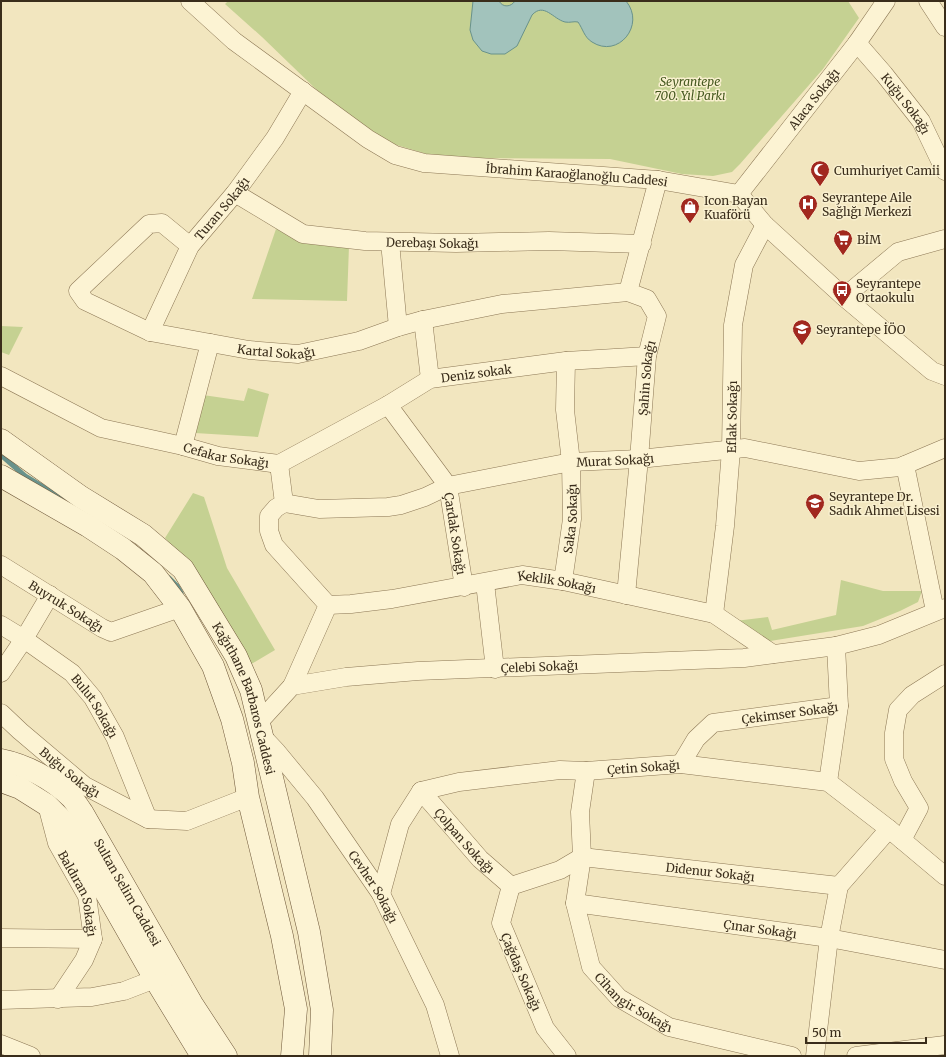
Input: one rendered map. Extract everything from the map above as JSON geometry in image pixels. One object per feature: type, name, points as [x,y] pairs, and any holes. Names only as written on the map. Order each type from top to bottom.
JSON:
[{"type":"main road","name":"Kağıthane Barbaros Caddesi","points":[[1,440],[81,497],[144,535],[183,569],[236,656],[251,690],[309,932],[322,1010],[320,1056]]},
{"type":"main road","name":"Kağıthane Barbaros Caddesi","points":[[1,476],[88,526],[123,549],[153,573],[180,608],[213,666],[232,719],[243,763],[248,797],[282,936],[296,1009],[292,1056]]},
{"type":"main road","name":"Sultan Selim Caddesi","points":[[1,760],[13,763],[37,773],[71,797],[86,819],[192,1004],[226,1056]]},
{"type":"main road","points":[[248,797],[272,775]]},
{"type":"main road","name":"Sultan Selim Caddesi","points":[[1,781],[20,788],[47,805],[68,826],[155,979],[201,1056]]},
{"type":"main road","points":[[282,936],[309,932]]},
{"type":"street","name":"İbrahim Karaoğlanoğlu Caddesi","points":[[190,1],[234,41],[368,139],[395,155],[424,163],[658,180],[739,194]]},
{"type":"street","name":"Alaca Sokağı","points":[[739,194],[857,43],[886,1]]},
{"type":"street","points":[[928,1],[945,27]]},
{"type":"street","name":"Kuğu Sokağı","points":[[857,43],[884,74],[921,121],[945,171]]},
{"type":"street","name":"Turan Sokağı","points":[[150,332],[190,246],[235,193],[275,138],[303,91]]},
{"type":"street","points":[[628,292],[658,180]]},
{"type":"street","name":"Derebaşı Sokağı","points":[[235,193],[303,234],[365,241],[456,244],[548,241],[642,244]]},
{"type":"street","points":[[739,194],[765,225],[844,297],[932,371],[945,376]]},
{"type":"street","name":"Kartal Sokağı","points":[[190,246],[162,223],[149,224],[78,291],[85,302],[150,332],[249,350],[298,354],[359,341],[423,320],[502,304],[628,292]]},
{"type":"street","name":"Eflak Sokağı","points":[[714,614],[725,526],[731,450],[733,325],[744,266],[765,225]]},
{"type":"street","points":[[844,297],[898,252],[945,238]]},
{"type":"street","points":[[390,242],[398,327]]},
{"type":"street","name":"Şahin Sokağı","points":[[626,596],[647,356],[657,316],[647,299],[628,292]]},
{"type":"street","points":[[423,320],[430,379]]},
{"type":"street","points":[[183,446],[210,343]]},
{"type":"street","name":"Deniz sokak","points":[[279,464],[388,405],[430,379],[566,361],[647,356]]},
{"type":"street","name":"Saka Sokağı","points":[[562,581],[572,519],[571,462],[565,410],[566,361]]},
{"type":"street","name":"Cefakar Sokağı","points":[[1,376],[101,428],[183,446],[218,456],[279,464],[284,503]]},
{"type":"street","name":"Çardak Sokağı","points":[[388,405],[448,486],[464,587]]},
{"type":"street","name":"Murat Sokağı","points":[[284,503],[319,509],[388,507],[401,505],[425,497],[448,486],[571,462],[639,459],[745,448],[859,470],[900,467],[945,448]]},
{"type":"street","points":[[836,646],[879,635],[940,610],[905,465]]},
{"type":"street","points":[[261,729],[292,686],[328,605],[274,545],[269,531],[269,516],[276,508],[284,503]]},
{"type":"street","name":"Buyruk Sokağı","points":[[1,565],[102,628],[111,632],[180,608]]},
{"type":"street","name":"Keklik Sokağı","points":[[328,605],[392,599],[464,587],[522,575],[562,581],[714,614],[773,654]]},
{"type":"street","points":[[485,583],[495,669]]},
{"type":"street","points":[[1,673],[24,639],[50,595]]},
{"type":"street","name":"Bulut Sokağı","points":[[1,625],[24,639],[72,673],[93,698],[115,737],[148,819]]},
{"type":"street","name":"Çelebi Sokağı","points":[[292,686],[346,677],[411,672],[744,658],[836,646]]},
{"type":"street","name":"Çekimser Sokağı","points":[[681,764],[696,739],[713,723],[839,706],[836,646]]},
{"type":"street","points":[[815,1056],[829,938],[839,886],[896,834],[919,808],[903,781],[894,759],[894,733],[898,710],[912,695],[945,674]]},
{"type":"street","points":[[839,706],[828,782],[896,834],[945,876]]},
{"type":"street","name":"Buğu Sokağı","points":[[1,713],[85,786],[148,819]]},
{"type":"street","name":"Cevher Sokağı","points":[[261,729],[277,752],[315,798],[382,894],[435,1005],[450,1056]]},
{"type":"street","name":"Çetin Sokağı","points":[[421,791],[459,782],[560,770],[586,771],[681,764],[828,782]]},
{"type":"street","name":"Cihangir Sokağı","points":[[586,771],[580,812],[582,856],[575,903],[591,966],[619,998],[669,1027],[792,1056]]},
{"type":"street","points":[[382,894],[400,824],[421,791]]},
{"type":"street","name":"Çolpan Sokağı","points":[[421,791],[480,859],[512,886]]},
{"type":"street","points":[[148,819],[187,821],[248,797]]},
{"type":"street","name":"Baldıran Sokağı","points":[[47,805],[57,843],[87,896],[93,939],[84,960],[58,999]]},
{"type":"street","points":[[512,886],[560,870],[582,856]]},
{"type":"street","name":"Didenur Sokağı","points":[[582,856],[839,886]]},
{"type":"street","name":"Çağdaş Sokağı","points":[[512,886],[501,923],[545,1028],[567,1056]]},
{"type":"street","name":"Çınar Sokağı","points":[[575,903],[829,938],[945,960]]},
{"type":"street","points":[[1,938],[93,939]]},
{"type":"street","points":[[1,1000],[58,999],[108,995],[124,991],[155,979]]},
{"type":"street","points":[[1,1044],[31,1056]]},
{"type":"street","points":[[856,1056],[945,1045]]},
{"type":"green space","name":"Seyrantepe 700. Yıl Parkı","points":[[228,1],[848,1],[859,18],[823,69],[740,164],[732,172],[713,176],[682,174],[610,159],[472,158],[430,155],[390,143],[320,93],[262,37],[225,4]]},
{"type":"green space","points":[[276,229],[310,243],[349,246],[347,301],[252,299]]},
{"type":"green space","points":[[1,326],[23,327],[9,355],[1,352]]},
{"type":"green space","points":[[248,388],[269,394],[258,437],[195,433],[203,395],[244,401]]},
{"type":"green space","points":[[193,493],[204,497],[227,568],[275,650],[248,666],[203,581],[165,538]]},
{"type":"green space","points":[[841,580],[883,591],[922,591],[918,602],[863,626],[764,642],[735,621],[768,617],[772,630],[836,615]]},
{"type":"water","points":[[473,1],[499,1],[503,5],[507,6],[511,5],[515,1],[626,1],[631,10],[633,20],[631,29],[626,37],[619,43],[611,46],[602,46],[589,40],[578,22],[565,22],[548,12],[541,10],[536,11],[532,15],[517,46],[505,54],[491,54],[482,51],[473,40],[470,30]]},
{"type":"waterway","points":[[1,455],[25,476],[63,499]]},
{"type":"waterway","points":[[169,578],[177,586],[181,593]]},
{"type":"place","name":"Cumhuriyet Camii","points":[[820,187]]},
{"type":"place","name":"Seyrantepe Aile Sağlığı Merkezi","points":[[808,221]]},
{"type":"place","name":"Icon Bayan Kuaförü","points":[[690,224]]},
{"type":"place","name":"BİM","points":[[843,256]]},
{"type":"place","name":"Seyrantepe Ortaokulu","points":[[842,307]]},
{"type":"place","name":"Seyrantepe İÖO","points":[[802,346]]},
{"type":"place","name":"Seyrantepe Dr. Sadık Ahmet Lisesi","points":[[815,520]]}]
